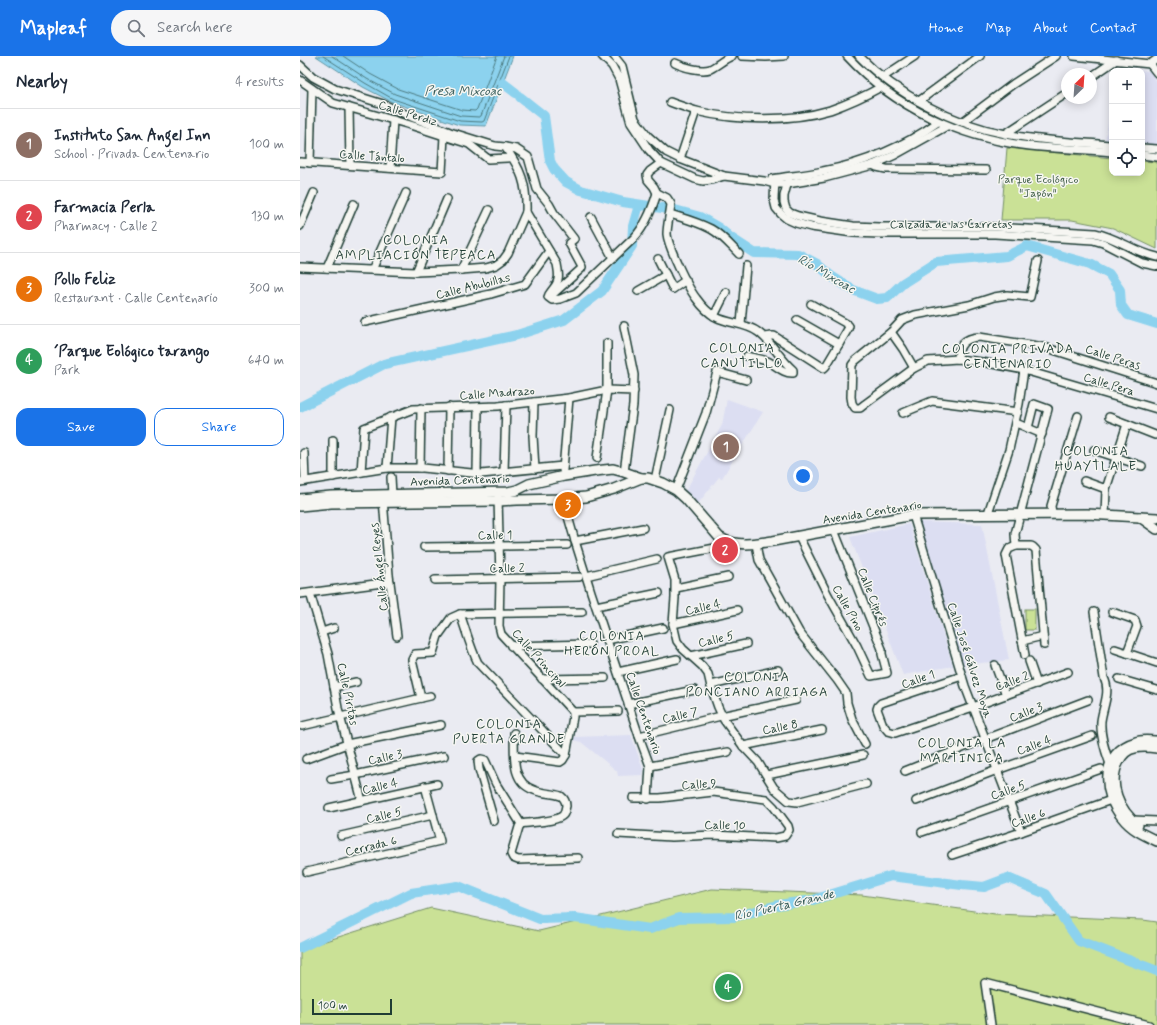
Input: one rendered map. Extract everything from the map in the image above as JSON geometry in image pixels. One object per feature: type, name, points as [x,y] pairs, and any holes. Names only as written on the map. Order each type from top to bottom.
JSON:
[{"type":"main road","name":"Avenida Centenario","points":[[517,495],[529,484],[564,476],[613,469],[641,478],[655,480],[670,486],[686,499],[719,537],[726,542],[733,544],[758,544],[913,515],[1052,513],[1140,516],[1156,519]]},
{"type":"main road","name":"Avenida Centenario","points":[[300,499],[331,496],[498,497],[517,495],[563,499],[586,497],[614,489],[641,478]]},
{"type":"main road","name":"Avenida Centenario","points":[[300,506],[386,497]]},
{"type":"main road","points":[[1140,516],[1157,529]]},
{"type":"main road","points":[[1157,741],[1144,740],[1130,744],[1120,750],[1110,764],[1107,780],[1111,800],[1120,815],[1129,825],[1141,834],[1157,841]]},
{"type":"main road","points":[[1157,748],[1140,747],[1133,748],[1126,752],[1121,757],[1117,765],[1114,778],[1116,793],[1125,810],[1133,820],[1143,828],[1157,835]]},
{"type":"street","points":[[602,56],[612,66],[619,79],[631,123],[661,163],[703,180],[711,180],[724,176]]},
{"type":"street","points":[[614,56],[622,66],[635,119],[648,136],[666,152],[724,176],[764,181],[824,178],[872,164],[905,150],[947,126]]},
{"type":"street","points":[[675,63],[696,69],[709,69],[732,56]]},
{"type":"street","points":[[742,56],[784,56]]},
{"type":"street","points":[[847,56],[857,67],[902,102],[947,126],[967,133],[1004,142],[1030,146],[1109,152]]},
{"type":"street","points":[[859,56],[900,90],[943,114],[962,122],[987,130],[1024,137],[1109,145]]},
{"type":"street","points":[[883,77],[915,56]]},
{"type":"street","points":[[919,100],[980,56]]},
{"type":"street","points":[[962,122],[1013,84],[1056,56]]},
{"type":"street","points":[[1074,56],[1150,64],[1157,59]]},
{"type":"street","points":[[1097,73],[1116,60]]},
{"type":"street","points":[[1150,64],[1157,73]]},
{"type":"street","name":"Calle Perdiz","points":[[300,65],[313,77],[335,89],[383,104],[450,132],[495,146],[508,152]]},
{"type":"street","name":"Calle Perdiz","points":[[300,80],[333,103],[469,144],[488,159],[508,152]]},
{"type":"street","points":[[670,102],[696,111],[743,118],[796,116],[814,114],[831,109],[881,87]]},
{"type":"street","points":[[310,163],[312,89]]},
{"type":"street","points":[[1005,134],[1061,97]]},
{"type":"street","points":[[349,108],[350,165]]},
{"type":"street","points":[[680,159],[696,111]]},
{"type":"street","points":[[390,168],[393,120]]},
{"type":"street","points":[[788,180],[869,159],[922,133],[938,122]]},
{"type":"street","name":"Calle Tántalo","points":[[300,162],[442,172],[444,136]]},
{"type":"street","points":[[1145,148],[1157,149]]},
{"type":"street","points":[[300,267],[416,272],[486,268],[496,265],[503,260],[513,245],[526,212],[525,185],[519,169],[508,152],[516,149],[528,156],[536,189],[549,204],[574,239],[569,243],[582,266],[581,269],[549,298]]},
{"type":"street","points":[[1145,155],[1157,157]]},
{"type":"street","points":[[549,298],[552,300],[560,299],[576,293],[641,230],[653,208],[657,194],[647,176],[650,171],[661,163]]},
{"type":"street","points":[[872,164],[877,168],[886,169],[986,170]]},
{"type":"street","name":"Calzada de las Carretas","points":[[788,180],[784,196],[786,209],[798,216],[820,221],[879,228],[996,227],[1095,233],[1106,235],[1146,255],[1157,257]]},
{"type":"street","name":"Calzada de las Carretas","points":[[775,181],[774,200],[776,208],[787,219],[811,227],[872,234],[995,234],[1093,240],[1110,245],[1142,263],[1157,266]]},
{"type":"street","points":[[372,270],[406,193]]},
{"type":"street","points":[[300,226],[314,194]]},
{"type":"street","points":[[657,194],[667,198],[671,204],[667,234],[669,244],[695,297],[714,316],[722,320],[741,324],[768,336],[824,368],[849,326],[811,304]]},
{"type":"street","points":[[416,272],[447,199]]},
{"type":"street","points":[[327,268],[354,204]]},
{"type":"street","points":[[461,270],[489,210]]},
{"type":"street","points":[[526,212],[557,264],[559,274],[558,282],[548,294],[549,298]]},
{"type":"street","points":[[670,214],[711,229],[722,237],[739,254]]},
{"type":"street","points":[[591,217],[615,255]]},
{"type":"street","name":"Calle Abubillas","points":[[365,322],[492,294],[525,284],[549,251]]},
{"type":"street","points":[[658,259],[673,288],[686,280]]},
{"type":"street","points":[[914,368],[891,332],[902,320],[969,305],[994,297],[1007,295],[1030,297],[1038,261]]},
{"type":"street","points":[[741,324],[746,266]]},
{"type":"street","points":[[638,291],[666,275]]},
{"type":"street","points":[[714,316],[726,292]]},
{"type":"street","points":[[797,320],[839,344]]},
{"type":"street","points":[[624,326],[634,376],[634,391],[624,472]]},
{"type":"street","name":"Calle Pera","points":[[891,332],[852,365],[851,397],[855,408],[860,408],[914,368],[928,361],[958,359],[1024,370],[1157,410]]},
{"type":"street","points":[[747,356],[766,361],[783,371],[793,373],[793,370],[785,363],[768,336]]},
{"type":"street","name":"Calle Peras","points":[[958,359],[958,353],[961,345],[971,337],[979,337],[1044,347],[1157,383]]},
{"type":"street","points":[[597,458],[607,390],[607,342]]},
{"type":"street","points":[[988,513],[1009,450],[1016,423],[1024,370]]},
{"type":"street","points":[[676,490],[706,413],[717,372],[746,380]]},
{"type":"street","name":"Calle Madrazo","points":[[360,472],[364,428],[413,409],[506,405],[569,398],[607,390],[634,391]]},
{"type":"street","points":[[564,476],[563,466],[569,398]]},
{"type":"street","points":[[903,413],[932,401],[1018,412]]},
{"type":"street","points":[[534,402],[533,436],[535,469]]},
{"type":"street","points":[[1016,546],[1015,534],[1048,409],[1034,404],[1028,428]]},
{"type":"street","points":[[504,472],[506,405]]},
{"type":"street","points":[[448,471],[449,407]]},
{"type":"street","points":[[477,473],[478,407]]},
{"type":"street","points":[[420,468],[421,408]]},
{"type":"street","points":[[655,480],[670,410]]},
{"type":"street","points":[[1052,513],[1051,506],[1078,416]]},
{"type":"street","points":[[387,468],[391,417]]},
{"type":"street","points":[[1109,417],[1155,435]]},
{"type":"street","points":[[1016,423],[1042,434]]},
{"type":"street","points":[[1105,514],[1106,489],[1127,424]]},
{"type":"street","points":[[333,440],[333,477]]},
{"type":"street","points":[[1094,450],[1142,466]]},
{"type":"street","points":[[304,453],[302,482],[387,468],[420,468],[477,473],[563,466]]},
{"type":"street","name":"Calle Ángel Reyes","points":[[391,477],[386,497],[390,582],[397,636]]},
{"type":"street","points":[[1084,480],[1106,489]]},
{"type":"street","name":"Calle Principal","points":[[498,497],[500,579],[499,626],[501,634],[572,712]]},
{"type":"street","name":"Calle Centenario","points":[[563,499],[575,541],[582,576],[596,606],[650,766],[648,799]]},
{"type":"street","name":"Calle José Gálvez Moya","points":[[913,515],[962,676],[996,770],[1021,832]]},
{"type":"street","points":[[575,541],[643,528]]},
{"type":"street","name":"Calle Ciprés","points":[[834,530],[882,649],[887,673]]},
{"type":"street","name":"Calle Pino","points":[[799,537],[871,676],[887,673]]},
{"type":"street","points":[[726,542],[715,548],[668,557],[676,588],[673,624],[677,641],[708,674],[721,716],[743,746],[758,762],[774,788],[789,801],[797,802],[866,784]]},
{"type":"street","name":"Calle 1","points":[[424,547],[567,544]]},
{"type":"street","points":[[758,544],[759,560],[799,632],[846,693],[847,703],[852,719],[865,744]]},
{"type":"street","points":[[1037,684],[1022,641],[1006,555],[1009,550],[1016,546],[1031,546],[1036,550],[1044,645]]},
{"type":"street","name":"Calle 2","points":[[435,580],[582,576],[657,559]]},
{"type":"street","points":[[676,588],[728,577]]},
{"type":"street","points":[[300,594],[390,582]]},
{"type":"street","name":"Calle Piritas","points":[[310,593],[328,654],[340,717],[362,801]]},
{"type":"street","points":[[596,606],[659,593]]},
{"type":"street","name":"Calle 4","points":[[673,624],[737,610]]},
{"type":"street","points":[[421,698],[412,657],[415,654],[433,653],[438,636],[451,618],[460,614],[582,612]]},
{"type":"street","points":[[1094,612],[1107,695],[1101,722],[1101,731],[1110,764]]},
{"type":"street","points":[[1112,612],[1135,620],[1136,626],[1127,653]]},
{"type":"street","points":[[460,614],[466,629],[471,649],[478,663],[566,755]]},
{"type":"street","points":[[322,632],[334,628]]},
{"type":"street","points":[[607,640],[663,628]]},
{"type":"street","points":[[1022,641],[1043,636]]},
{"type":"street","points":[[511,646],[590,644]]},
{"type":"street","name":"Calle 5","points":[[691,656],[746,644]]},
{"type":"street","points":[[1115,649],[1157,663]]},
{"type":"street","points":[[618,672],[677,659]]},
{"type":"street","points":[[995,665],[1006,695]]},
{"type":"street","points":[[711,686],[778,670]]},
{"type":"street","name":"Calle 2","points":[[895,733],[974,707],[1068,672]]},
{"type":"street","name":"Calle 1","points":[[895,733],[888,731],[883,725],[877,709],[878,706],[882,703],[962,676]]},
{"type":"street","points":[[542,679],[605,678]]},
{"type":"street","points":[[1119,679],[1157,690]]},
{"type":"street","points":[[334,687],[356,682]]},
{"type":"street","points":[[628,704],[694,690]]},
{"type":"street","points":[[302,726],[430,696]]},
{"type":"street","name":"Calle 7","points":[[639,736],[796,700]]},
{"type":"street","name":"Calle 3","points":[[905,771],[1088,700]]},
{"type":"street","points":[[515,756],[560,762],[566,755],[573,717],[572,712],[618,711]]},
{"type":"street","points":[[306,759],[347,744],[441,725]]},
{"type":"street","name":"Calle 8","points":[[743,746],[822,730]]},
{"type":"street","points":[[514,733],[515,767],[517,774],[525,786],[533,790],[561,796],[565,798],[566,804],[563,816],[557,820],[521,824],[518,827],[511,854],[513,858],[518,860],[578,858]]},
{"type":"street","name":"Calle 4","points":[[916,801],[996,770],[1092,736]]},
{"type":"street","points":[[650,766],[728,752]]},
{"type":"street","points":[[767,775],[863,755]]},
{"type":"street","name":"Calle 3","points":[[331,779],[444,756]]},
{"type":"street","points":[[494,821],[479,769],[478,761],[481,758],[485,760],[496,784],[521,824]]},
{"type":"street","name":"Calle 5","points":[[922,832],[1009,800],[1101,770]]},
{"type":"street","name":"Calle 4","points":[[329,808],[437,784]]},
{"type":"street","points":[[425,786],[433,815]]},
{"type":"street","name":"Calle 9","points":[[633,798],[648,799],[713,792],[766,799]]},
{"type":"street","name":"Calle 10","points":[[618,834],[672,837],[713,835],[776,838],[785,836],[789,830],[788,826],[766,799]]},
{"type":"street","name":"Calle 6","points":[[952,855],[1111,800]]},
{"type":"street","name":"Calle 5","points":[[341,836],[433,815]]},
{"type":"street","name":"Cerrada 6","points":[[307,872],[440,841],[433,815]]},
{"type":"street","points":[[1133,820],[1157,821]]},
{"type":"street","points":[[991,1025],[985,983],[1149,1025]]},
{"type":"shaded area","points":[[1145,71],[1150,71],[1157,82],[1157,145],[1145,144]]},
{"type":"shaded area","points":[[1109,118],[1109,142],[1105,141]]},
{"type":"shaded area","points":[[727,399],[763,412],[722,478],[719,477],[697,505],[685,492],[722,425]]},
{"type":"shaded area","points":[[919,522],[982,524],[1009,660],[963,665]]},
{"type":"shaded area","points":[[909,524],[953,666],[903,675],[850,537]]},
{"type":"shaded area","points":[[631,735],[643,769],[642,775],[618,776],[617,771],[581,742],[573,740],[574,737]]},
{"type":"green space","name":"Parque Ecológico \"Japón\"","points":[[1007,148],[1109,158],[1109,176],[1145,176],[1145,161],[1157,162],[1157,249],[1113,228],[1072,220],[1001,220]]},
{"type":"green space","points":[[1025,609],[1035,609],[1035,630],[1025,630]]},
{"type":"green space","points":[[712,889],[862,895],[995,914],[1143,920],[1157,922],[1157,1025],[300,1025],[300,949],[431,908],[539,931]]},
{"type":"water","name":"Presa Mixcoac","points":[[316,56],[513,56],[486,126],[459,125],[392,102],[363,87]]},
{"type":"waterway","name":"Río Mixcoac","points":[[503,83],[516,93]]},
{"type":"waterway","name":"Río Mixcoac","points":[[520,97],[544,116],[550,161],[554,169],[566,182],[581,190],[623,202],[675,210],[700,217],[719,228],[754,253],[798,254],[817,264],[831,276],[853,290],[877,299],[887,298],[903,283],[936,262],[1007,256],[1027,246],[1090,264],[1109,274],[1120,290],[1121,305],[1128,315],[1157,324]]},
{"type":"waterway","points":[[300,407],[384,364],[517,335],[564,320],[602,291],[632,246],[633,226],[639,205]]},
{"type":"waterway","name":"Río Puerta Grande","points":[[300,948],[411,893],[458,886],[540,919],[575,918],[650,929],[679,918],[734,917],[778,905],[813,900],[891,876],[984,887],[1008,878],[1046,894],[1079,941],[1157,971]]},
{"type":"place","name":"Instituto San Angel Inn","points":[[726,447]]},
{"type":"place","name":"Pollo Feliz","points":[[568,505]]},
{"type":"place","name":"Farmacia Perla","points":[[725,550]]},
{"type":"place","name":"´Parque Eológico tarango","points":[[728,987]]},
{"type":"district","name":"COLONIA AMPLIACIÓN TEPEACA","points":[[416,246]]},
{"type":"district","name":"COLONIA CANUTILLO","points":[[742,354]]},
{"type":"district","name":"COLONIA PRIVADA CENTENARIO","points":[[1008,356]]},
{"type":"district","name":"COLONIA HUAYTLALE","points":[[1096,458]]},
{"type":"district","name":"COLONIA HERÓN PROAL","points":[[612,642]]},
{"type":"district","name":"COLONIA PONCIANO ARRIAGA","points":[[757,684]]},
{"type":"district","name":"COLONIA PUERTA GRANDE","points":[[509,730]]},
{"type":"district","name":"COLONIA LA MARTINICA","points":[[962,750]]}]
